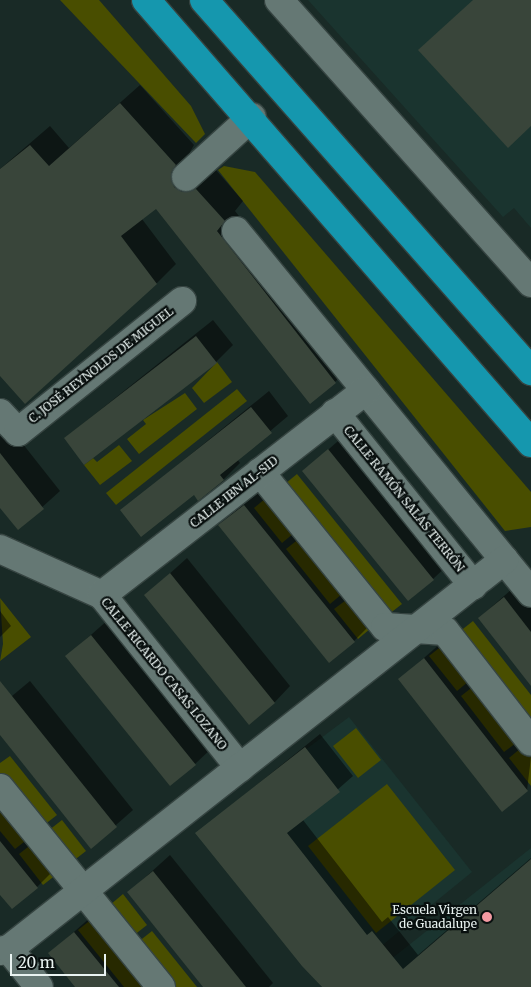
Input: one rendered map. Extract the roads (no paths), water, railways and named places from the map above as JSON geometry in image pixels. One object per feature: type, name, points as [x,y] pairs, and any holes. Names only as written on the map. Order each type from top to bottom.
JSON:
[{"type":"highway","points":[[146,0],[252,117],[531,443]]},
{"type":"highway","points":[[204,0],[531,371]]},
{"type":"street","points":[[279,0],[531,283]]},
{"type":"street","points":[[186,177],[252,117]]},
{"type":"street","points":[[236,231],[531,593]]},
{"type":"street","name":"C. JOSÉ REYNOLDS DE MIGUEL","points":[[0,413],[18,432],[182,301]]},
{"type":"street","name":"CALLE IBN AL-SID","points":[[102,595],[366,390]]},
{"type":"street","name":"CALLE RAMÓN SALAS TERRÓN","points":[[335,413],[473,585]]},
{"type":"street","points":[[260,472],[385,627],[445,631],[531,742]]},
{"type":"street","name":"CALLE RICARDO CASAS LOZANO","points":[[0,549],[102,595],[240,768]]},
{"type":"street","points":[[39,987],[4,950],[83,891],[504,560]]},
{"type":"street","points":[[0,788],[161,987]]},
{"type":"place","name":"Escuela Virgen de Guadalupe","points":[[487,917]]}]
